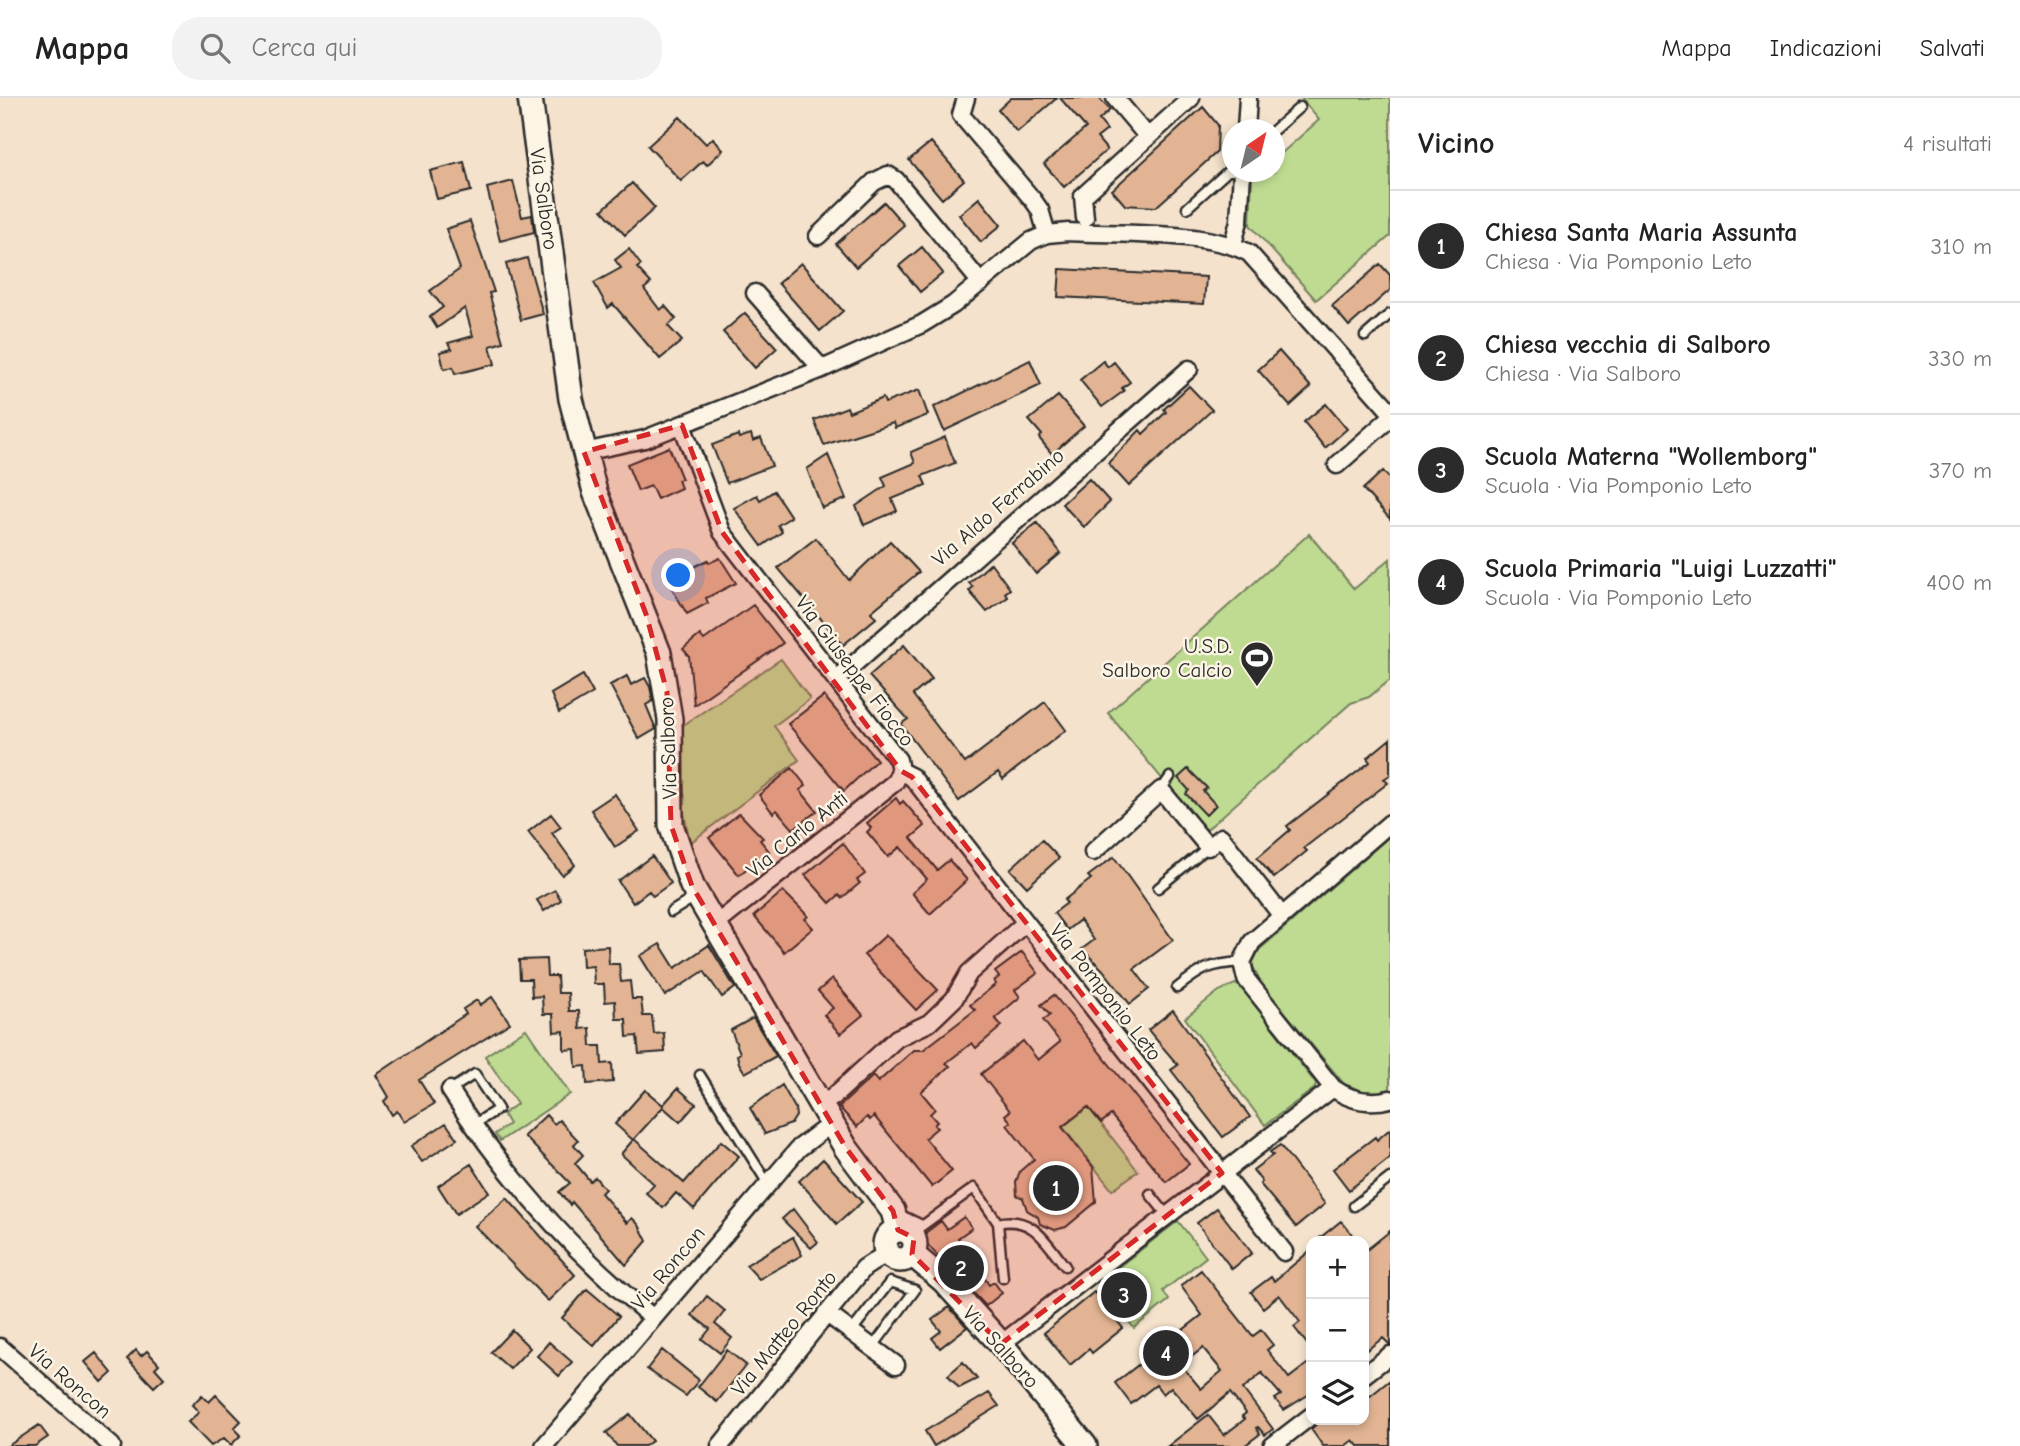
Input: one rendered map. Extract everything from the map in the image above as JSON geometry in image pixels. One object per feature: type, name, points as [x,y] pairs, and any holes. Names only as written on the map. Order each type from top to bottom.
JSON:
[{"type":"street","name":"Via Salboro","points":[[530,98],[571,400],[596,492],[659,653],[670,719],[671,825],[677,846],[698,895],[826,1114],[944,1281],[1085,1446]]},
{"type":"street","points":[[966,98],[961,116],[1033,200],[1046,234]]},
{"type":"street","points":[[1115,98],[1148,137]]},
{"type":"street","points":[[1085,218],[1083,196],[1191,98]]},
{"type":"street","points":[[1247,119],[1248,98]]},
{"type":"street","points":[[818,236],[874,182],[888,174],[896,180],[981,283]]},
{"type":"street","points":[[1233,244],[1239,220],[1241,182]]},
{"type":"street","points":[[584,452],[645,439],[682,425],[821,369],[922,324],[981,283],[1031,241],[1046,234],[1106,234],[1233,244],[1260,263],[1390,411]]},
{"type":"street","points":[[755,293],[821,369]]},
{"type":"street","name":"Via Aldo Ferrabino","points":[[837,679],[1189,369]]},
{"type":"street","points":[[1337,465],[1390,418]]},
{"type":"street","name":"Via Giuseppe Fiocco","points":[[682,425],[722,532],[898,760],[901,771],[912,777],[1025,923]]},
{"type":"street","name":"Via Carlo Anti","points":[[715,925],[895,782],[901,771]]},
{"type":"street","points":[[1093,852],[1166,783],[1209,847],[1222,837],[1282,916]]},
{"type":"street","points":[[1390,823],[1252,942],[1242,962],[1246,978],[1333,1088],[1353,1099],[1375,1102],[1390,1099]]},
{"type":"street","name":"Via Pomponio Leto","points":[[826,1114],[833,1097],[897,1038],[929,1023],[954,999],[969,972],[1025,923],[1284,1252]]},
{"type":"street","points":[[1001,1345],[1333,1088]]},
{"type":"street","points":[[450,1090],[522,1191],[607,1281],[653,1318]]},
{"type":"street","name":"Via Roncon","points":[[544,1446],[807,1140],[826,1114]]},
{"type":"street","points":[[887,1253],[899,1261],[907,1231]]},
{"type":"street","name":"Via Matteo Ronto","points":[[720,1446],[864,1268],[887,1253]]},
{"type":"street","points":[[826,1313],[896,1365]]},
{"type":"street","name":"Via Roncon","points":[[0,1347],[112,1446]]},
{"type":"street","points":[[1369,1371],[1390,1355]]},
{"type":"street","points":[[1272,1446],[1306,1420]]},
{"type":"lane","points":[[1285,121],[1300,107]]},
{"type":"lane","points":[[1187,208],[1222,176]]},
{"type":"lane","points":[[1365,336],[1390,314]]},
{"type":"lane","points":[[1158,888],[1209,847]]},
{"type":"lane","points":[[671,912],[698,895]]},
{"type":"lane","points":[[1177,988],[1201,969],[1214,963],[1242,962]]},
{"type":"lane","points":[[450,1090],[475,1074],[498,1109],[473,1125]]},
{"type":"lane","points":[[700,1075],[768,1184]]},
{"type":"lane","points":[[1353,1206],[1390,1178]]},
{"type":"lane","points":[[907,1231],[974,1188],[998,1223],[1003,1278]]},
{"type":"lane","points":[[1150,1194],[1167,1215]]},
{"type":"lane","points":[[998,1223],[1013,1220],[1034,1226],[1065,1266]]},
{"type":"lane","points":[[851,1332],[890,1282],[915,1290],[873,1348]]},
{"type":"highlighted area","points":[[682,425],[722,532],[901,771],[912,777],[1222,1173],[1001,1344],[912,1254],[914,1238],[898,1230],[893,1211],[846,1148],[692,886],[671,825],[667,692],[646,614],[584,452]]},
{"type":"green space","points":[[1301,98],[1388,98],[1390,101],[1390,236],[1316,300],[1250,225],[1252,182],[1285,182],[1285,150],[1319,120]]},
{"type":"green space","name":"U.S.D. Salboro Calcio","points":[[1309,534],[1354,589],[1390,559],[1390,680],[1369,697],[1351,703],[1205,831],[1108,713]]},
{"type":"green space","points":[[781,659],[810,699],[774,726],[799,760],[690,843],[682,803],[685,803],[682,791],[682,726]]},
{"type":"green space","points":[[1390,836],[1390,1089],[1378,1092],[1363,1091],[1344,1084],[1260,982],[1252,964],[1259,950]]},
{"type":"green space","points":[[1235,984],[1241,987],[1316,1084],[1315,1088],[1265,1125],[1185,1018],[1219,991]]},
{"type":"green space","points":[[526,1029],[570,1094],[500,1141],[495,1134],[509,1124],[503,1114],[517,1104],[485,1056]]},
{"type":"green space","points":[[1088,1107],[1138,1171],[1112,1190],[1063,1127]]},
{"type":"green space","points":[[1178,1221],[1206,1257],[1163,1291],[1169,1300],[1134,1328],[1098,1283]]},
{"type":"building","points":[[1011,98],[1057,98],[1017,132],[998,110]]},
{"type":"building","points":[[1060,98],[1099,98],[1110,110],[1099,120],[1107,130],[1097,138],[1107,150],[1064,187],[1044,164],[1086,128]]},
{"type":"building","points":[[1203,107],[1218,125],[1217,152],[1156,207],[1125,205],[1112,190]]},
{"type":"building","points":[[680,117],[706,144],[713,138],[723,150],[707,165],[703,161],[681,181],[648,146]]},
{"type":"building","points":[[931,142],[964,180],[942,199],[909,160]]},
{"type":"building","points":[[464,162],[471,191],[437,199],[430,171]]},
{"type":"building","points":[[513,181],[522,217],[532,215],[534,232],[500,241],[487,188]]},
{"type":"building","points":[[632,183],[655,208],[625,235],[602,210]]},
{"type":"building","points":[[979,198],[1001,225],[981,242],[959,215]]},
{"type":"building","points":[[884,202],[904,225],[856,267],[836,244]]},
{"type":"building","points":[[470,221],[494,292],[489,293],[503,342],[490,346],[495,364],[455,374],[453,367],[444,369],[440,352],[452,349],[448,343],[473,336],[465,308],[437,328],[430,317],[443,307],[430,291],[460,269],[446,229]]},
{"type":"building","points":[[922,247],[943,273],[920,292],[899,266]]},
{"type":"building","points":[[629,249],[641,265],[637,268],[651,283],[644,289],[660,310],[665,306],[676,319],[668,326],[682,341],[660,359],[613,304],[608,308],[594,283],[621,268],[615,260]]},
{"type":"building","points":[[527,258],[543,314],[521,320],[506,264]]},
{"type":"building","points":[[801,263],[843,311],[820,331],[778,283]]},
{"type":"building","points":[[1380,264],[1390,275],[1390,290],[1349,326],[1332,306]]},
{"type":"building","points":[[1060,269],[1206,277],[1204,304],[1058,297]]},
{"type":"building","points":[[745,313],[777,348],[755,368],[723,332]]},
{"type":"building","points":[[1279,351],[1311,387],[1290,406],[1258,370]]},
{"type":"building","points":[[1030,360],[1041,385],[944,431],[934,407]]},
{"type":"building","points":[[1103,361],[1108,367],[1114,362],[1130,382],[1122,388],[1124,391],[1102,407],[1080,380]]},
{"type":"building","points":[[1189,386],[1212,410],[1129,486],[1108,463],[1140,430],[1143,434],[1166,412],[1164,409]]},
{"type":"building","points":[[919,390],[928,415],[895,428],[893,423],[824,445],[814,420],[847,407],[849,412],[883,398],[885,403]]},
{"type":"building","points":[[1058,396],[1084,426],[1052,454],[1039,438],[1042,435],[1029,420]]},
{"type":"building","points":[[1326,404],[1347,429],[1325,448],[1304,422]]},
{"type":"building","points":[[751,434],[753,441],[761,438],[772,466],[727,483],[712,445],[738,435],[739,438]]},
{"type":"building","points":[[945,437],[955,463],[922,476],[926,485],[892,499],[897,511],[864,525],[856,506],[886,486],[882,477],[915,463],[911,452]]},
{"type":"building","points":[[669,447],[682,479],[678,480],[681,488],[657,499],[651,486],[638,491],[627,464]]},
{"type":"building","points":[[828,455],[846,499],[822,508],[807,469]]},
{"type":"building","points":[[1383,471],[1390,479],[1390,519],[1363,489]]},
{"type":"building","points":[[1089,479],[1110,502],[1084,527],[1062,504]]},
{"type":"building","points":[[774,491],[791,517],[778,525],[782,532],[762,546],[734,508],[757,495],[760,500]]},
{"type":"building","points":[[1037,523],[1061,553],[1036,574],[1012,543]]},
{"type":"building","points":[[816,538],[849,580],[890,541],[919,572],[871,612],[876,618],[843,645],[778,568]]},
{"type":"building","points":[[720,558],[736,583],[706,598],[708,603],[687,614],[667,580],[708,560],[709,563]]},
{"type":"building","points":[[991,563],[1010,589],[1005,593],[1008,597],[987,612],[969,591],[973,587],[969,583]]},
{"type":"building","points":[[753,605],[783,643],[694,705],[689,656],[683,649],[700,635],[704,640]]},
{"type":"building","points":[[904,645],[932,679],[913,695],[965,763],[1045,702],[1066,730],[1003,779],[998,772],[959,801],[901,724],[908,719],[869,676]]},
{"type":"building","points":[[583,675],[593,693],[559,713],[551,694]]},
{"type":"building","points":[[627,676],[631,685],[645,678],[653,701],[646,705],[656,729],[639,739],[610,685]]},
{"type":"building","points":[[824,696],[877,760],[844,791],[788,724]]},
{"type":"building","points":[[1390,739],[1390,775],[1384,779],[1388,783],[1304,848],[1307,851],[1274,878],[1257,858],[1290,830],[1287,826],[1370,762],[1367,758]]},
{"type":"building","points":[[792,768],[806,786],[800,790],[817,811],[793,829],[777,810],[773,813],[759,795]]},
{"type":"building","points":[[1188,769],[1207,788],[1203,791],[1216,805],[1206,815],[1186,794],[1189,790],[1178,778]]},
{"type":"building","points":[[615,794],[639,831],[615,847],[591,810]]},
{"type":"building","points":[[896,798],[900,804],[903,801],[925,826],[911,838],[937,870],[949,860],[967,880],[930,914],[912,893],[927,879],[900,847],[888,857],[867,832],[871,828],[867,823]]},
{"type":"building","points":[[739,813],[763,838],[760,840],[769,851],[739,875],[709,838]]},
{"type":"building","points":[[551,814],[561,827],[552,833],[575,865],[562,875],[528,832]]},
{"type":"building","points":[[1042,840],[1059,858],[1027,887],[1010,869]]},
{"type":"building","points":[[843,843],[865,874],[857,880],[860,883],[842,898],[839,895],[830,903],[805,875]]},
{"type":"building","points":[[652,856],[671,883],[653,896],[649,891],[633,903],[618,881]]},
{"type":"building","points":[[1114,857],[1173,940],[1134,969],[1149,989],[1130,1004],[1082,949],[1094,940],[1080,920],[1067,930],[1054,913],[1067,903],[1064,900],[1091,879],[1088,876]]},
{"type":"building","points":[[555,890],[561,900],[544,911],[537,900]]},
{"type":"building","points":[[783,891],[808,916],[805,919],[813,928],[784,952],[754,916]]},
{"type":"building","points":[[886,935],[938,990],[916,1010],[864,955]]},
{"type":"building","points":[[660,944],[675,968],[709,945],[735,988],[722,997],[704,971],[665,996],[640,956]]},
{"type":"building","points":[[608,946],[609,964],[619,964],[621,982],[630,981],[632,999],[641,999],[643,1016],[652,1016],[654,1034],[664,1033],[665,1052],[639,1054],[637,1036],[627,1037],[626,1019],[616,1019],[615,1001],[605,1002],[604,984],[594,984],[593,966],[583,967],[582,948]]},
{"type":"building","points":[[1022,952],[1038,973],[1015,990],[1020,997],[995,1018],[1002,1026],[976,1048],[972,1043],[946,1063],[950,1066],[921,1092],[935,1109],[930,1114],[937,1122],[934,1125],[937,1128],[925,1138],[952,1171],[932,1187],[874,1116],[870,1120],[867,1117],[857,1127],[839,1107],[873,1076],[878,1082],[914,1050],[923,1050],[975,1010],[970,1005],[996,984],[994,981],[999,977],[995,972]]},
{"type":"building","points":[[546,959],[547,976],[557,976],[558,993],[568,993],[569,1011],[579,1011],[580,1029],[590,1028],[591,1046],[601,1046],[602,1064],[612,1063],[613,1082],[587,1084],[586,1066],[576,1067],[575,1049],[564,1050],[564,1031],[554,1032],[553,1014],[543,1014],[542,996],[532,997],[531,979],[520,979],[519,960]]},
{"type":"building","points":[[832,979],[863,1015],[840,1034],[824,1015],[833,1008],[818,991]]},
{"type":"building","points":[[1054,995],[1189,1164],[1166,1182],[1111,1115],[1101,1123],[1088,1107],[1062,1127],[1093,1167],[1096,1202],[1066,1227],[1055,1230],[1040,1224],[1038,1217],[1027,1210],[1023,1198],[1017,1195],[1016,1182],[1020,1171],[1034,1159],[1007,1125],[1011,1122],[1005,1115],[1010,1111],[981,1074],[1023,1041],[1038,1060],[1060,1042],[1043,1020],[1050,1015],[1041,1005]]},
{"type":"building","points":[[492,997],[510,1023],[419,1080],[434,1104],[404,1122],[397,1111],[392,1115],[384,1101],[389,1097],[376,1075],[466,1014],[463,1009],[477,1000],[480,1005]]},
{"type":"building","points":[[1173,1010],[1250,1117],[1223,1137],[1171,1070],[1178,1065],[1148,1030]]},
{"type":"building","points":[[753,1018],[776,1056],[745,1073],[739,1063],[737,1055],[740,1053],[731,1030]]},
{"type":"building","points":[[782,1085],[795,1108],[796,1116],[791,1124],[765,1134],[750,1108]]},
{"type":"building","points":[[678,1088],[696,1104],[680,1122],[663,1107],[634,1139],[684,1183],[721,1141],[739,1156],[694,1209],[676,1193],[663,1208],[646,1193],[654,1184],[621,1154],[633,1140],[615,1124],[645,1090],[663,1105]]},
{"type":"building","points":[[546,1115],[554,1124],[559,1120],[578,1140],[574,1145],[583,1155],[575,1163],[590,1181],[595,1177],[605,1189],[601,1193],[627,1223],[632,1218],[639,1225],[647,1241],[626,1265],[572,1202],[570,1205],[559,1192],[570,1183],[524,1136]]},
{"type":"building","points":[[446,1123],[457,1139],[422,1162],[411,1146]]},
{"type":"building","points":[[1390,1129],[1390,1158],[1349,1190],[1333,1169]]},
{"type":"building","points":[[1280,1145],[1325,1204],[1296,1227],[1260,1184],[1262,1182],[1253,1170],[1273,1155],[1270,1152]]},
{"type":"building","points":[[823,1159],[862,1202],[837,1224],[799,1181]]},
{"type":"building","points":[[471,1164],[489,1192],[456,1214],[438,1186]]},
{"type":"building","points":[[507,1198],[575,1275],[548,1301],[475,1226]]},
{"type":"building","points":[[1217,1208],[1252,1253],[1232,1269],[1197,1223]]},
{"type":"building","points":[[793,1209],[818,1242],[811,1248],[782,1219]]},
{"type":"building","points":[[964,1217],[972,1228],[958,1238],[989,1285],[994,1282],[1002,1293],[986,1306],[920,1237],[941,1221],[947,1229]]},
{"type":"building","points":[[1341,1221],[1354,1236],[1322,1236]]},
{"type":"building","points":[[1390,1231],[1390,1345],[1383,1338],[1369,1348],[1369,1299],[1369,1248]]},
{"type":"building","points":[[793,1237],[802,1255],[759,1279],[746,1265]]},
{"type":"building","points":[[1306,1254],[1306,1343],[1294,1327],[1300,1322],[1279,1295],[1263,1308],[1251,1292],[1271,1277],[1274,1281]]},
{"type":"building","points":[[1201,1270],[1253,1336],[1261,1330],[1273,1345],[1267,1350],[1289,1378],[1306,1365],[1306,1396],[1284,1410],[1275,1399],[1281,1395],[1262,1373],[1243,1389],[1273,1429],[1265,1435],[1256,1428],[1260,1434],[1244,1446],[1168,1446],[1208,1415],[1224,1435],[1245,1419],[1242,1416],[1246,1413],[1230,1393],[1198,1419],[1171,1387],[1163,1394],[1156,1385],[1131,1404],[1115,1383],[1202,1315],[1181,1286]],"holes":[[[1203,1348],[1222,1371],[1201,1389],[1181,1365]]]},
{"type":"building","points":[[587,1289],[619,1316],[594,1346],[562,1318]]},
{"type":"building","points":[[1094,1292],[1123,1328],[1092,1353],[1089,1349],[1070,1365],[1044,1333]]},
{"type":"building","points":[[707,1296],[725,1311],[715,1324],[732,1338],[720,1353],[702,1339],[710,1329],[692,1315]]},
{"type":"building","points":[[949,1307],[967,1327],[940,1348],[932,1338],[941,1331],[932,1320]]},
{"type":"building","points":[[512,1330],[530,1348],[510,1369],[491,1352]]},
{"type":"building","points":[[549,1342],[572,1362],[559,1376],[537,1356]]},
{"type":"building","points":[[136,1350],[141,1356],[147,1351],[159,1364],[155,1368],[164,1378],[154,1387],[127,1359]]},
{"type":"building","points":[[662,1350],[699,1380],[686,1396],[647,1369]]},
{"type":"building","points":[[727,1350],[746,1365],[717,1402],[698,1387]]},
{"type":"building","points":[[96,1353],[112,1373],[102,1382],[85,1362]]},
{"type":"building","points":[[963,1362],[977,1379],[959,1388],[948,1375]]},
{"type":"building","points":[[1390,1380],[1390,1446],[1358,1446],[1353,1440],[1345,1446],[1323,1446],[1311,1429],[1315,1425],[1369,1425],[1369,1397]]},
{"type":"building","points":[[989,1393],[999,1406],[934,1446],[925,1431]]},
{"type":"building","points":[[202,1395],[209,1402],[216,1395],[241,1421],[234,1428],[241,1435],[231,1445],[224,1438],[211,1446],[188,1422],[199,1412],[192,1405]]},
{"type":"building","points":[[630,1414],[652,1441],[645,1446],[617,1446],[606,1433]]},
{"type":"building","points":[[39,1425],[48,1437],[35,1446],[8,1446]]},
{"type":"place","name":"U.S.D. Salboro Calcio","points":[[1257,688]]},
{"type":"place","name":"Chiesa Santa Maria Assunta","points":[[1056,1188]]},
{"type":"place","name":"Chiesa vecchia di Salboro","points":[[961,1268]]},
{"type":"place","name":"Scuola Materna \"Wollemborg\"","points":[[1124,1295]]},
{"type":"place","name":"Scuola Primaria \"Luigi Luzzatti\"","points":[[1166,1353]]}]
